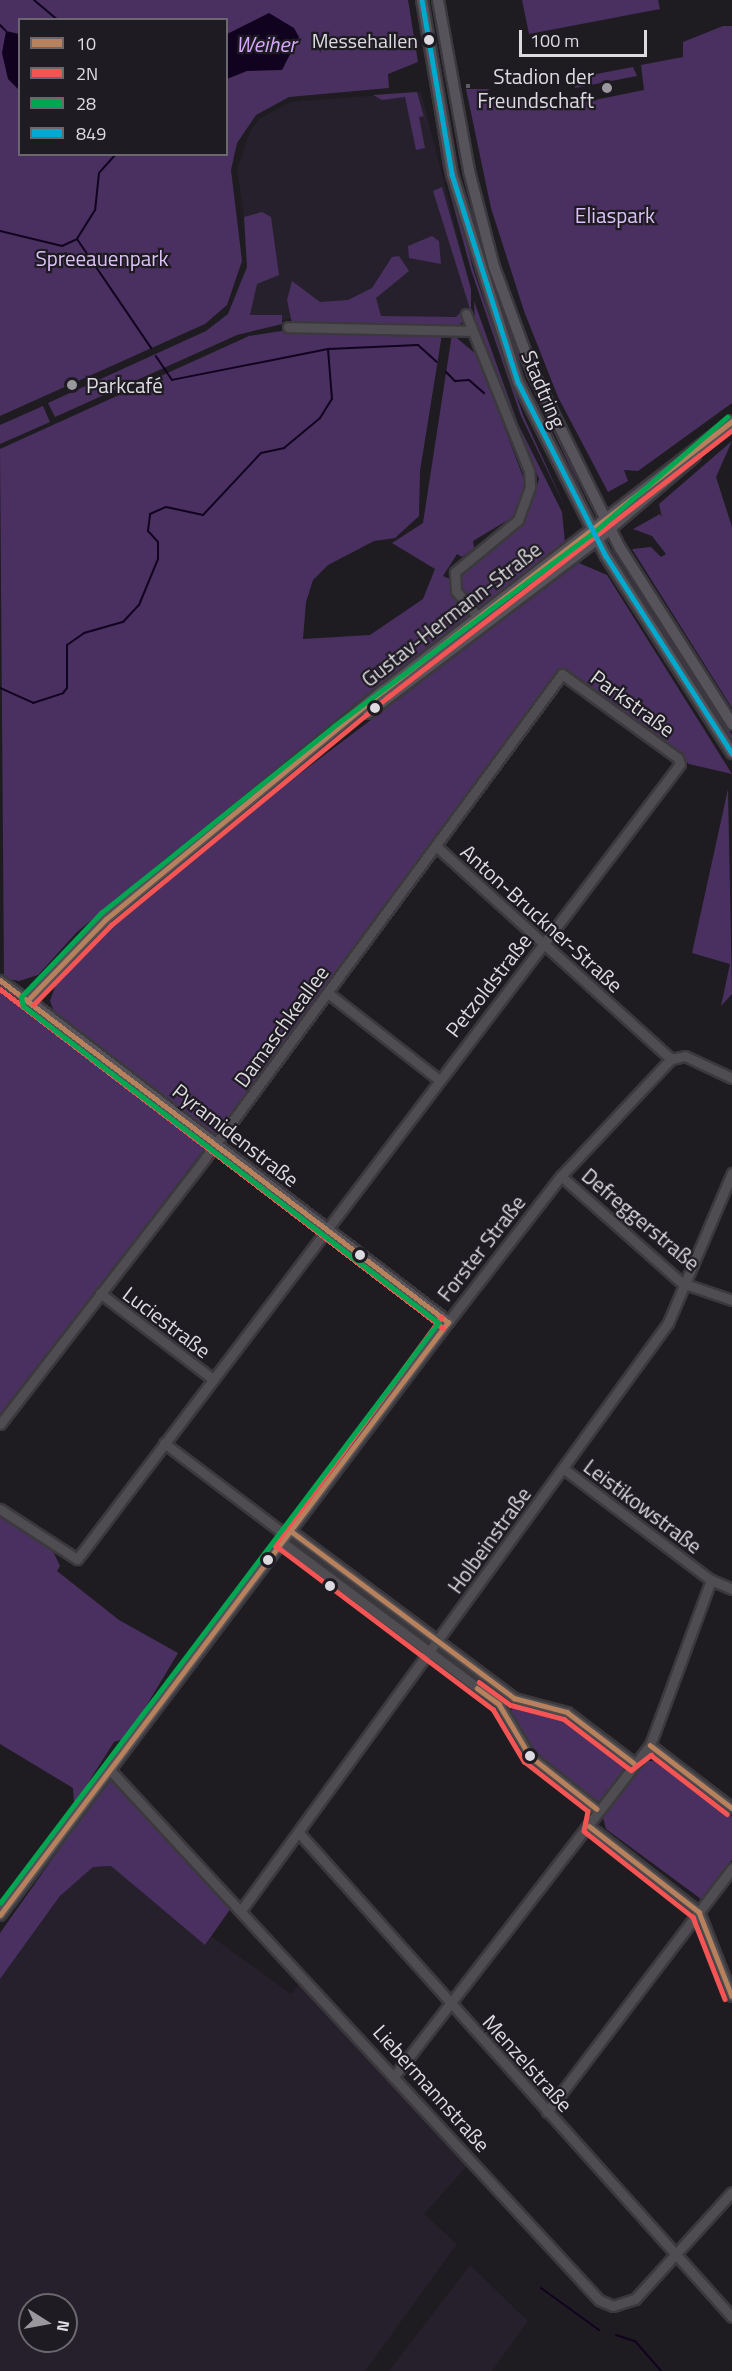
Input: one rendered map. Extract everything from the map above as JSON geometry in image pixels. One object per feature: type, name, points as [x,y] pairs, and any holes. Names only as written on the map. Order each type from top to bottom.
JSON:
[{"type":"main road","name":"Stadtring","points":[[422,0],[437,101],[465,224],[498,328],[535,420],[597,540],[732,753]]},
{"type":"main road","name":"Stadtring","points":[[438,0],[454,100],[481,220],[514,324],[556,427],[610,529],[732,724]]},
{"type":"main road","name":"Gustav-Hermann-Straße","points":[[28,1000],[106,919],[338,732],[481,621],[590,528],[732,422]]},
{"type":"main road","name":"Gustav-Hermann-Straße","points":[[481,621],[597,540],[732,422]]},
{"type":"main road","name":"Pyramidenstraße","points":[[28,1000],[448,1322]]},
{"type":"main road","name":"Forster Straße","points":[[0,1915],[448,1322]]},
{"type":"street","points":[[466,314],[529,471],[530,487],[518,520],[455,572],[456,591],[481,621]]},
{"type":"street","points":[[288,327],[472,331]]},
{"type":"street","name":"Parkstraße","points":[[562,674],[680,765]]},
{"type":"street","name":"Damaschkeallee","points":[[0,1424],[216,1144],[562,674]]},
{"type":"street","name":"Petzoldstraße","points":[[0,1509],[76,1558],[81,1554],[438,1079],[680,765]]},
{"type":"street","name":"Anton-Bruckner-Straße","points":[[436,846],[543,943],[675,1057],[732,1078]]},
{"type":"street","name":"Pyramidenstraße","points":[[0,980],[28,1000]]},
{"type":"street","points":[[328,993],[438,1079]]},
{"type":"street","name":"Forster Straße","points":[[448,1322],[561,1176],[675,1057]]},
{"type":"street","name":"Holbeinstraße","points":[[242,1909],[668,1323],[682,1283],[732,1173]]},
{"type":"street","name":"Defreggerstraße","points":[[561,1176],[682,1283],[732,1300]]},
{"type":"street","name":"Luciestraße","points":[[100,1293],[213,1379]]},
{"type":"street","points":[[164,1443],[429,1652],[499,1704],[530,1756],[597,1809]]},
{"type":"street","name":"Leistikowstraße","points":[[564,1469],[711,1580],[732,1589]]},
{"type":"street","points":[[286,1537],[514,1698],[567,1712],[634,1762]]},
{"type":"street","points":[[395,2075],[452,2006],[589,1826],[597,1809],[650,1745],[711,1580]]},
{"type":"street","points":[[650,1745],[732,1808]]},
{"type":"street","name":"Liebermannstraße","points":[[110,1770],[242,1909],[599,2300],[613,2306],[627,2304],[677,2255],[732,2192]]},
{"type":"street","points":[[589,1826],[699,1912],[732,1996]]},
{"type":"street","name":"Menzelstraße","points":[[299,1833],[732,2317]]},
{"type":"street","points":[[547,2112],[732,1868]]},
{"type":"shaded area","points":[[421,92],[471,289],[471,312],[464,318],[290,319],[248,326],[249,250],[237,169],[251,130],[259,119],[290,102]]},
{"type":"shaded area","points":[[111,1866],[205,1945],[212,1937],[291,1994],[301,1982],[468,2165],[424,2214],[457,2244],[365,2371],[0,2371],[0,1979],[62,1894],[93,1867]]},
{"type":"shaded area","points":[[470,2265],[528,2321],[492,2371],[389,2371]]},
{"type":"green space","name":"Spreeauenpark","points":[[0,0],[408,0],[418,62],[388,74],[389,88],[289,97],[256,115],[237,143],[231,170],[242,261],[227,305],[205,324],[0,416]]},
{"type":"green space","points":[[522,0],[658,0],[660,9],[529,34]]},
{"type":"green space","name":"Eliaspark","points":[[723,26],[732,26],[732,403],[638,471],[624,470],[628,481],[608,492],[558,397],[524,311],[491,208],[466,89],[490,89],[481,94],[483,102],[505,98],[560,107],[644,90],[641,65],[683,57],[683,42]]},
{"type":"green space","points":[[633,67],[637,76],[575,88],[575,78]]},
{"type":"green space","points":[[417,92],[424,116],[419,117],[425,148],[416,150],[405,97],[382,100],[373,95]]},
{"type":"green space","points":[[431,92],[473,269],[523,415],[565,507],[521,416],[471,270],[443,168]]},
{"type":"green space","points":[[463,186],[511,330],[585,498],[506,332]]},
{"type":"green space","points":[[442,187],[471,289],[471,312],[433,191]]},
{"type":"green space","points":[[262,212],[271,217],[279,275],[257,284],[250,315],[282,315],[282,324],[237,335],[55,417],[48,403],[206,331],[228,314],[247,267],[244,217]]},
{"type":"green space","points":[[432,236],[439,241],[441,264],[409,258],[408,246]]},
{"type":"green space","points":[[399,256],[409,271],[376,298],[381,316],[456,317],[462,311],[464,321],[456,327],[292,323],[287,300],[292,281],[320,302],[348,300],[372,288],[392,257]]},
{"type":"green space","points":[[474,301],[518,424],[562,512],[565,543],[165,859],[77,932],[38,975],[19,981],[4,978],[0,449],[249,336],[288,330],[442,334],[420,471],[419,516],[395,538],[374,541],[328,565],[313,580],[306,602],[303,639],[370,635],[423,599],[435,569],[392,543],[423,523],[452,334],[477,355],[525,482],[516,515],[473,541],[474,548],[462,557],[457,554],[443,576],[450,579],[523,521],[539,479],[492,372],[475,322]]},
{"type":"green space","points":[[43,406],[50,422],[0,444],[0,425]]},
{"type":"green space","points":[[732,441],[716,477],[732,527],[732,708],[632,549],[651,547],[661,557],[666,554],[652,536],[633,529],[660,514],[662,518],[659,504]]},
{"type":"green space","points":[[615,556],[732,735],[732,741],[668,646]]},
{"type":"green space","points":[[579,563],[607,575],[732,774],[689,764],[562,669],[214,1136],[55,1014],[50,1001],[58,978],[176,867]]},
{"type":"green space","points":[[728,789],[732,994],[721,1006],[730,964],[692,953]]},
{"type":"green space","points":[[0,987],[208,1144],[0,1416]]},
{"type":"green space","points":[[0,1514],[52,1549],[60,1566],[57,1571],[119,1620],[178,1653],[127,1738],[114,1742],[74,1805],[73,1788],[0,1744]]},
{"type":"green space","points":[[514,1705],[560,1715],[628,1765],[599,1803],[534,1752],[511,1711]]},
{"type":"green space","points":[[646,1761],[659,1761],[732,1816],[732,1860],[701,1899],[606,1829],[602,1814]]},
{"type":"green space","points":[[111,1776],[231,1908],[205,1945],[111,1866],[93,1867],[60,1896],[0,1979],[0,1933]]},
{"type":"water","name":"Weiher","points":[[269,13],[294,28],[299,37],[282,70],[247,71],[228,79],[228,34]]},
{"type":"water","points":[[6,31],[18,34],[18,89],[8,79],[2,53]]},
{"type":"waterway","points":[[34,0],[56,18]]},
{"type":"waterway","points":[[0,25],[6,31]]},
{"type":"waterway","points":[[114,156],[99,173],[95,210],[77,239],[151,348]]},
{"type":"waterway","points":[[0,231],[62,246],[77,239]]},
{"type":"waterway","points":[[328,349],[418,345],[437,362]]},
{"type":"waterway","points":[[0,688],[33,703],[63,693],[67,688],[67,645],[84,633],[123,622],[139,605],[158,559],[158,542],[148,531],[150,514],[166,507],[203,515],[261,453],[284,448],[320,418],[332,399],[328,349],[172,380],[156,356]]},
{"type":"waterway","points":[[446,372],[455,381],[469,380],[484,393]]},
{"type":"waterway","points":[[541,2288],[599,2330]]},
{"type":"waterway","points":[[616,2335],[635,2341],[661,2371]]},
{"type":"transit line","name":"849","points":[[422,0],[452,174],[518,382],[606,556],[732,753]]},
{"type":"transit line","name":"28","points":[[0,1903],[438,1323],[23,1006],[21,997],[101,913],[334,726],[592,534],[727,417]]},
{"type":"transit line","name":"10","points":[[28,1000],[106,919],[383,691],[732,421]]},
{"type":"transit line","name":"2N","points":[[33,1005],[111,925],[388,697],[732,430]]},
{"type":"transit line","name":"10","points":[[0,980],[448,1322]]},
{"type":"transit line","name":"2N","points":[[0,989],[443,1328]]},
{"type":"transit line","name":"2N","points":[[442,1317],[275,1545],[493,1709],[524,1761],[588,1811],[584,1831],[693,1917],[725,1999]]},
{"type":"transit line","name":"10","points":[[0,1915],[448,1322]]},
{"type":"transit line","name":"10","points":[[291,1531],[514,1698],[567,1712],[634,1763]]},
{"type":"transit line","name":"2N","points":[[479,1682],[511,1705],[564,1719],[631,1770],[651,1755],[727,1814]]},
{"type":"transit line","name":"10","points":[[477,1688],[499,1704],[530,1756],[597,1809]]},
{"type":"transit line","name":"10","points":[[650,1745],[732,1808]]},
{"type":"transit line","name":"10","points":[[589,1826],[699,1912],[732,1996]]},
{"type":"place","name":"Messehallen","points":[[429,40]]},
{"type":"place","name":"Stadion der Freundschaft","points":[[607,88]]},
{"type":"place","name":"Parkcafé","points":[[72,385]]}]
